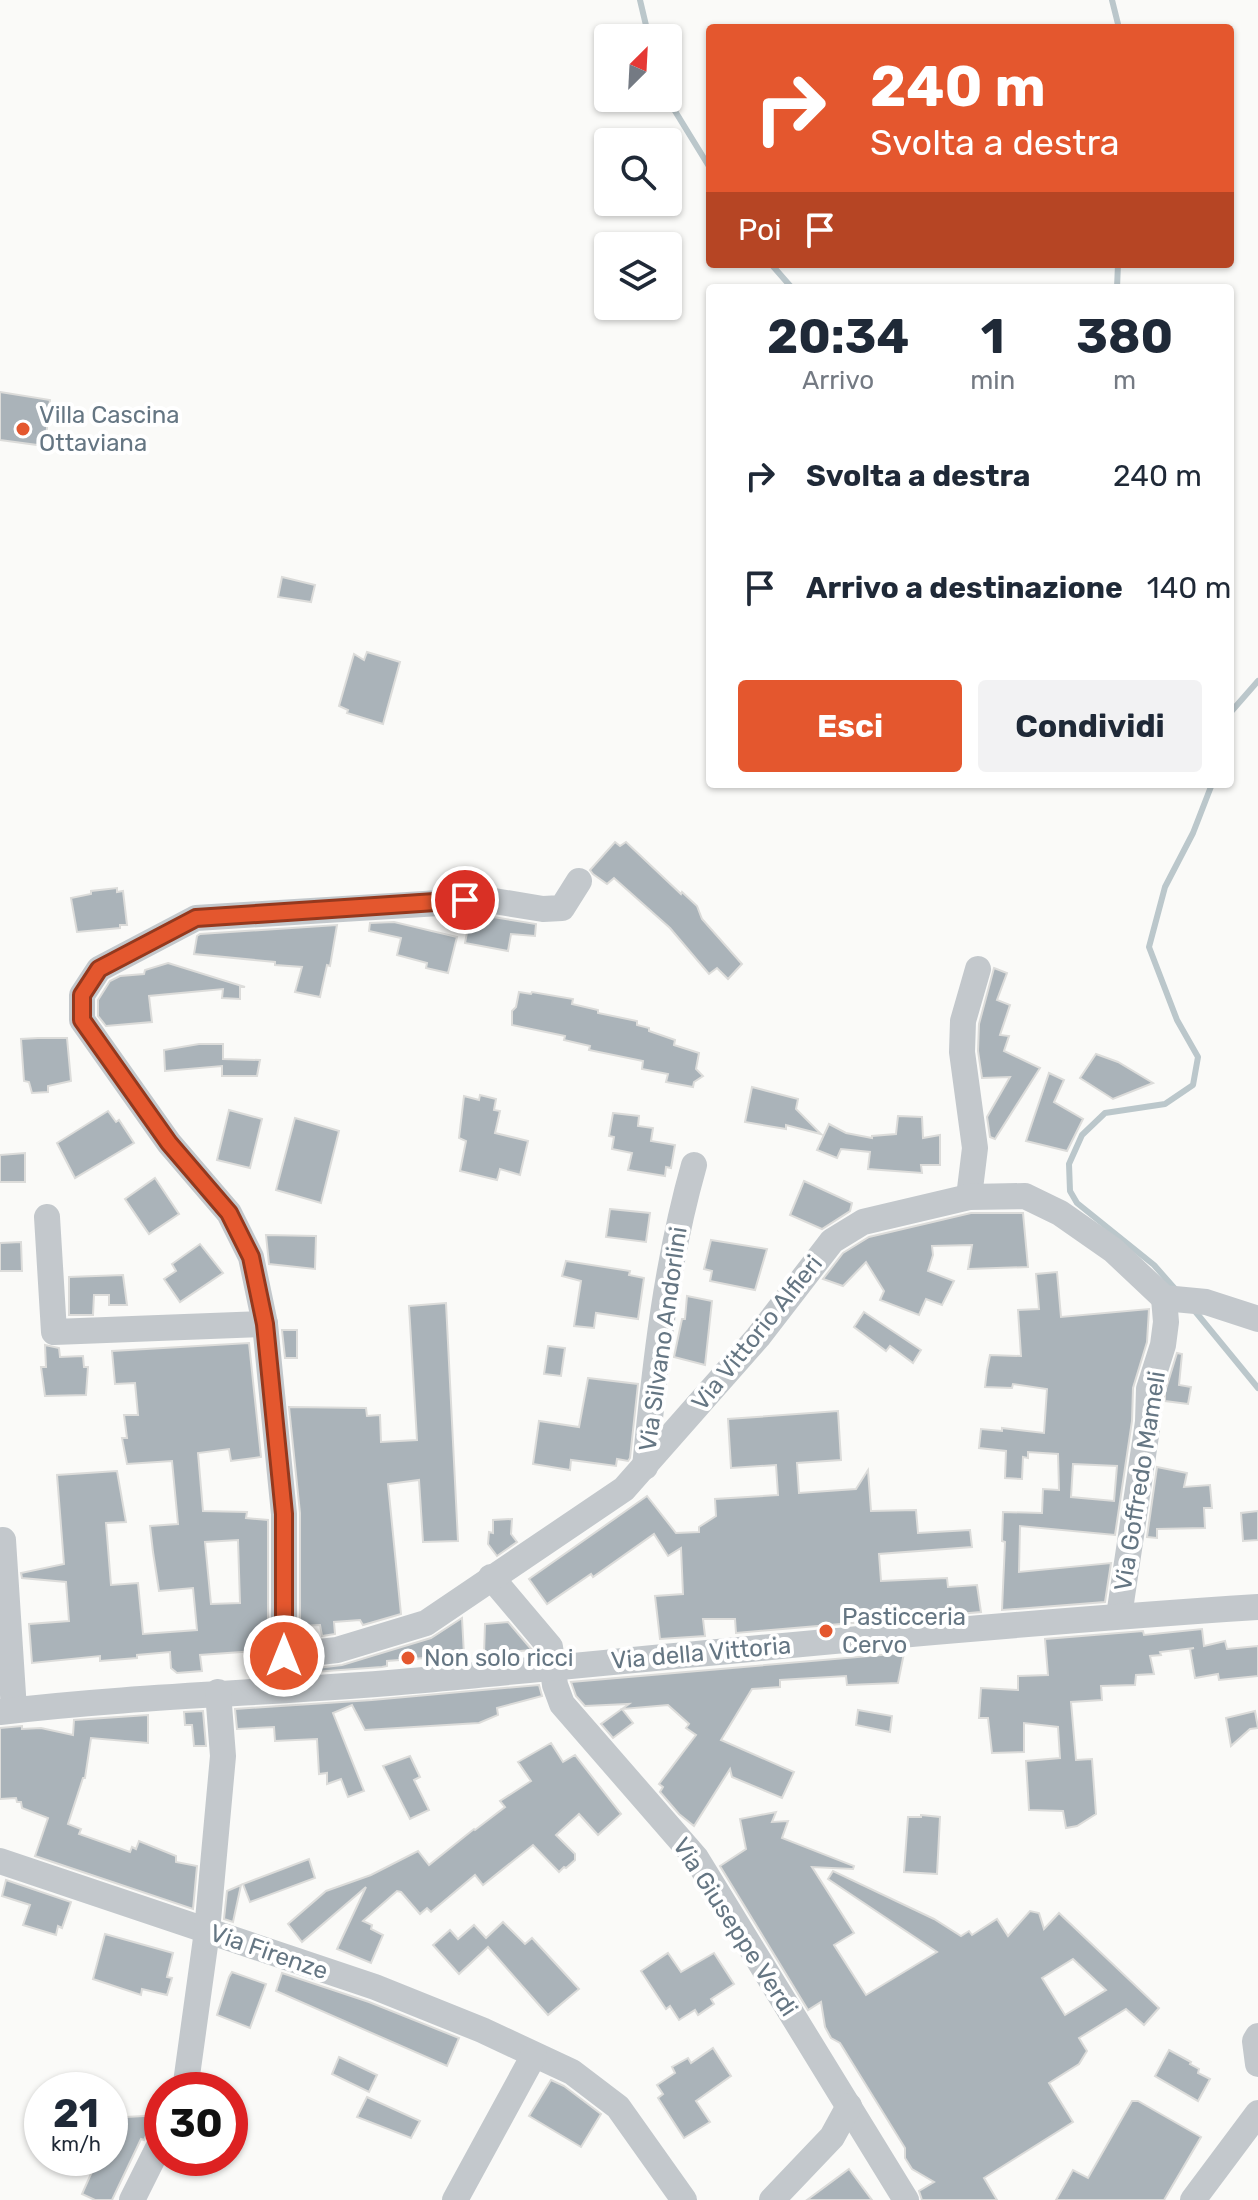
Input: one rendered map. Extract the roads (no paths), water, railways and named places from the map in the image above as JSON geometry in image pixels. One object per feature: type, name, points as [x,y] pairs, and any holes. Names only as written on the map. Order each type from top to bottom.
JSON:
[{"type":"street","points":[[279,1689],[284,1656],[284,1514],[265,1324],[251,1257],[229,1213],[169,1143],[82,1020],[82,995],[99,969],[196,918],[488,900],[543,909],[562,908],[579,881]]},
{"type":"street","points":[[969,1197],[975,1148],[962,1052],[963,1021],[978,969]]},
{"type":"street","name":"Via Silvano Andorlini","points":[[645,1467],[657,1344],[677,1227],[694,1165]]},
{"type":"street","name":"Via Vittorio Alfieri","points":[[284,1656],[337,1650],[426,1623],[624,1489],[758,1337],[832,1241],[863,1222],[969,1197],[1025,1196],[1060,1213],[1113,1250],[1164,1298]]},
{"type":"street","points":[[47,1217],[54,1332],[265,1324]]},
{"type":"street","points":[[1164,1298],[1206,1302],[1258,1319]]},
{"type":"street","name":"Via Goffredo Mameli","points":[[1119,1616],[1148,1422],[1149,1389],[1163,1345],[1166,1322],[1164,1298]]},
{"type":"street","points":[[3,1540],[7,1711]]},
{"type":"street","name":"Via Giuseppe Verdi","points":[[491,1577],[550,1647],[555,1685],[562,1704],[696,1858],[906,2200]]},
{"type":"street","name":"Via della Vittoria","points":[[7,1711],[218,1692],[420,1680],[858,1637],[1258,1607]]},
{"type":"street","points":[[187,2072],[207,1931],[223,1756],[218,1692]]},
{"type":"street","name":"Via Firenze","points":[[0,1861],[375,1987],[482,2030],[572,2072],[618,2107],[684,2200]]},
{"type":"street","points":[[455,2200],[534,2055]]},
{"type":"street","points":[[772,2200],[832,2137],[849,2106]]},
{"type":"street","points":[[1193,2200],[1258,2113]]},
{"type":"street","points":[[132,2200],[144,2176]]},
{"type":"waterway","points":[[640,0],[646,24]]},
{"type":"waterway","points":[[1112,0],[1118,24]]},
{"type":"waterway","points":[[676,112],[706,161]]},
{"type":"waterway","points":[[774,268],[788,284]]},
{"type":"waterway","points":[[1117,284],[1118,268]]},
{"type":"waterway","points":[[1234,708],[1258,681]]},
{"type":"waterway","points":[[1176,1290],[1154,1265],[1077,1203],[1070,1191],[1069,1164],[1082,1135],[1105,1113],[1165,1104],[1193,1085],[1198,1057],[1177,1020],[1149,947],[1165,887],[1193,833],[1210,788]]},
{"type":"waterway","points":[[1194,1310],[1258,1388]]},
{"type":"place","name":"Villa Cascina Ottaviana","points":[[23,429]]},
{"type":"place","name":"Pasticceria Cervo","points":[[826,1631]]},
{"type":"place","name":"Non solo ricci","points":[[408,1658]]}]
